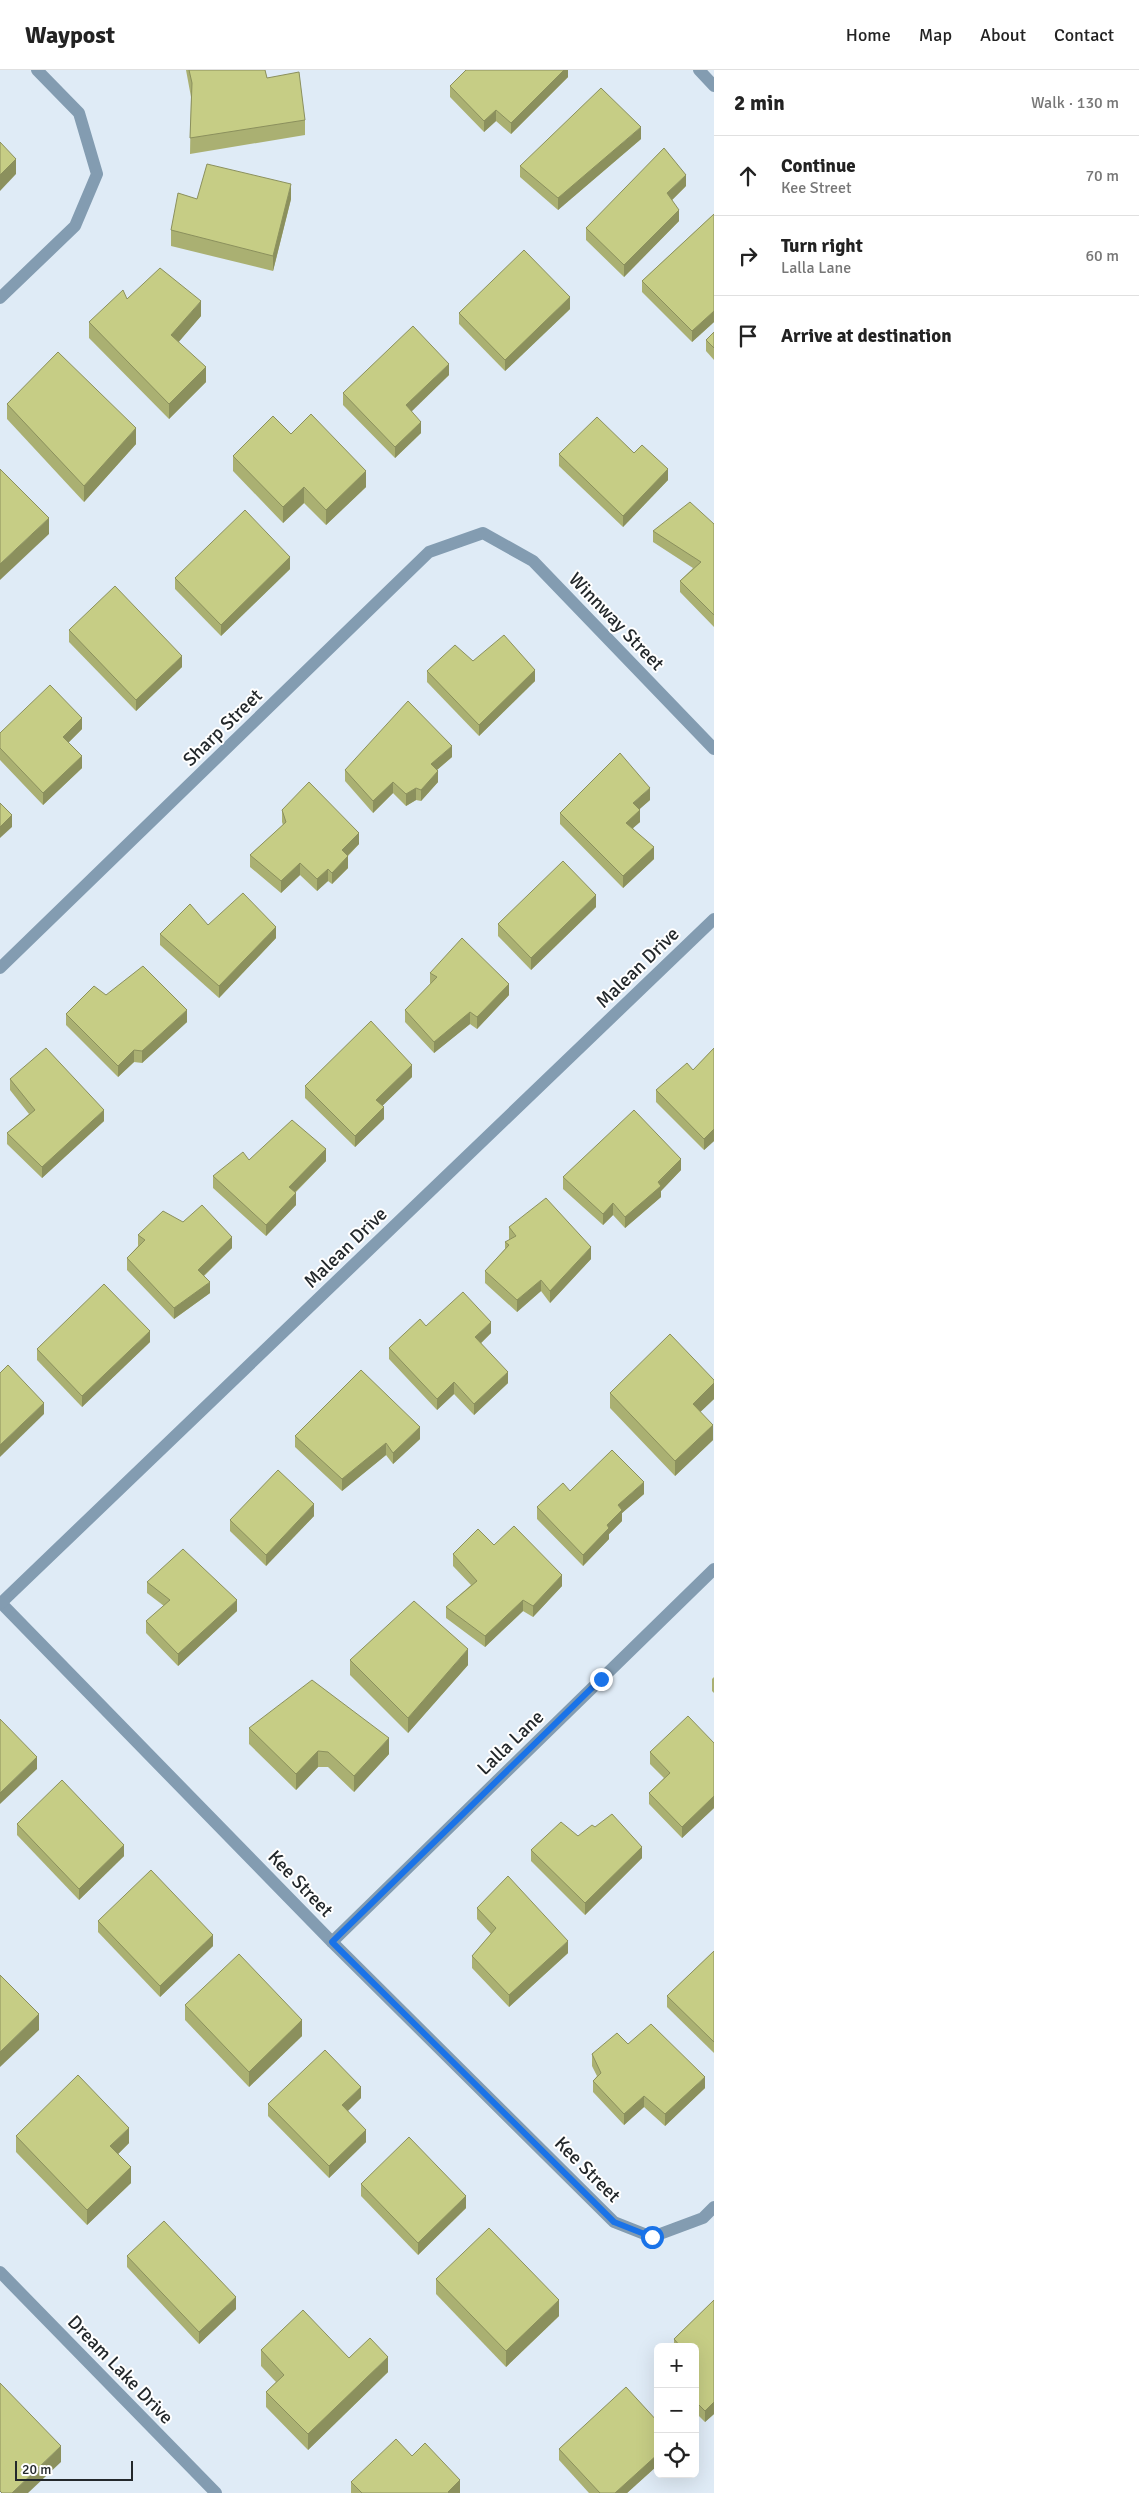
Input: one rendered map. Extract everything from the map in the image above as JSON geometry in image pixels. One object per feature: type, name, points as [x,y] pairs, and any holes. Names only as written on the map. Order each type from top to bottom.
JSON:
[{"type":"street","points":[[0,298],[74,226],[97,174],[79,113],[37,70]]},
{"type":"street","points":[[699,70],[714,86]]},
{"type":"street","name":"Winnway Street","points":[[484,532],[533,561],[714,749]]},
{"type":"street","name":"Sharp Street","points":[[0,968],[429,552],[484,532]]},
{"type":"street","name":"Malean Drive","points":[[0,1602],[714,919]]},
{"type":"street","name":"Lalla Lane","points":[[332,1942],[714,1568]]},
{"type":"street","name":"Kee Street","points":[[0,1602],[332,1942],[614,2222],[652,2237],[704,2218],[714,2207]]},
{"type":"street","name":"Dream Lake Drive","points":[[0,2272],[216,2493]]},
{"type":"building","points":[[189,70],[265,70],[267,78],[299,72],[305,120],[190,138],[192,83]]},
{"type":"building","points":[[466,70],[564,70],[511,123],[496,110],[484,121],[450,86]]},
{"type":"building","points":[[601,88],[641,127],[558,198],[520,166]]},
{"type":"building","points":[[0,142],[16,159],[0,175]]},
{"type":"building","points":[[664,148],[686,175],[667,193],[679,210],[624,265],[586,228]]},
{"type":"building","points":[[207,164],[291,184],[273,256],[171,230],[178,193],[197,199]]},
{"type":"building","points":[[714,214],[714,311],[692,331],[642,281]]},
{"type":"building","points":[[524,250],[570,297],[505,360],[459,313]]},
{"type":"building","points":[[160,268],[201,301],[171,335],[206,367],[169,404],[89,322],[123,290],[127,299]]},
{"type":"building","points":[[413,326],[449,364],[406,405],[421,422],[395,447],[343,393]]},
{"type":"building","points":[[714,332],[714,348],[706,340]]},
{"type":"building","points":[[58,352],[136,428],[84,486],[7,404]]},
{"type":"building","points":[[311,414],[366,471],[326,510],[304,487],[283,507],[233,456],[273,416],[291,434]]},
{"type":"building","points":[[597,417],[634,453],[642,445],[668,469],[623,516],[559,454]]},
{"type":"building","points":[[0,469],[49,518],[0,564]]},
{"type":"building","points":[[690,502],[714,524],[714,615],[680,581],[701,562],[653,531]]},
{"type":"building","points":[[245,510],[290,557],[221,625],[175,578]]},
{"type":"building","points":[[115,586],[182,656],[136,700],[69,630]]},
{"type":"building","points":[[504,635],[535,670],[479,725],[427,671],[455,645],[473,661]]},
{"type":"building","points":[[50,685],[82,718],[63,737],[82,756],[43,793],[0,748],[0,733]]},
{"type":"building","points":[[408,701],[452,746],[431,764],[438,771],[421,790],[416,788],[406,794],[393,782],[373,801],[345,770]]},
{"type":"building","points":[[620,753],[650,788],[633,803],[640,810],[626,823],[654,847],[623,876],[560,813]]},
{"type":"building","points":[[309,782],[359,833],[342,850],[348,856],[332,873],[328,869],[317,879],[300,863],[281,881],[250,855],[286,822],[282,810]]},
{"type":"building","points":[[0,803],[12,815],[0,827]]},
{"type":"building","points":[[563,861],[596,895],[531,958],[498,924]]},
{"type":"building","points":[[243,893],[276,927],[219,986],[160,934],[190,904],[208,925]]},
{"type":"building","points":[[462,938],[509,984],[477,1017],[470,1012],[434,1042],[405,1010],[437,977],[430,973]]},
{"type":"building","points":[[143,966],[187,1010],[142,1051],[134,1050],[118,1066],[66,1014],[94,986],[106,995]]},
{"type":"building","points":[[371,1021],[412,1065],[376,1100],[384,1107],[355,1136],[305,1086]]},
{"type":"building","points":[[46,1048],[104,1110],[42,1167],[7,1133],[35,1110],[10,1079]]},
{"type":"building","points":[[714,1048],[714,1129],[704,1139],[656,1090],[687,1063],[693,1070]]},
{"type":"building","points":[[634,1110],[681,1159],[658,1182],[661,1186],[625,1217],[613,1203],[603,1214],[563,1177]]},
{"type":"building","points":[[292,1120],[326,1149],[289,1187],[296,1193],[266,1225],[213,1176],[243,1152],[249,1160]]},
{"type":"building","points":[[546,1198],[591,1247],[550,1291],[541,1280],[517,1300],[485,1271],[509,1245],[505,1242],[516,1236],[509,1227]]},
{"type":"building","points":[[202,1205],[232,1237],[198,1270],[210,1282],[174,1308],[127,1258],[145,1240],[138,1235],[163,1211],[183,1222]]},
{"type":"building","points":[[104,1284],[150,1331],[82,1396],[37,1349]]},
{"type":"building","points":[[463,1292],[491,1322],[475,1337],[508,1372],[474,1404],[454,1382],[437,1399],[389,1348],[420,1319],[426,1326]]},
{"type":"building","points":[[670,1334],[714,1380],[714,1383],[693,1404],[713,1425],[675,1461],[610,1393]]},
{"type":"building","points":[[8,1365],[44,1403],[0,1445],[0,1373]]},
{"type":"building","points":[[361,1370],[420,1427],[393,1453],[386,1443],[342,1479],[295,1436]]},
{"type":"building","points":[[612,1450],[644,1482],[618,1505],[622,1510],[607,1525],[609,1528],[583,1555],[537,1507],[563,1483],[570,1491]]},
{"type":"building","points":[[278,1470],[314,1504],[266,1555],[230,1520]]},
{"type":"building","points":[[514,1526],[562,1575],[533,1606],[523,1600],[485,1636],[446,1607],[477,1581],[453,1554],[478,1529],[494,1545]]},
{"type":"building","points":[[183,1549],[237,1600],[178,1654],[146,1621],[170,1600],[147,1582]]},
{"type":"building","points":[[414,1601],[468,1649],[408,1718],[350,1660]]},
{"type":"building","points":[[312,1680],[389,1738],[354,1776],[328,1752],[318,1751],[296,1774],[249,1728]]},
{"type":"building","points":[[688,1716],[714,1743],[714,1796],[682,1827],[649,1793],[670,1773],[650,1752]]},
{"type":"building","points":[[0,1719],[37,1757],[0,1793]]},
{"type":"building","points":[[62,1780],[124,1845],[79,1889],[17,1824]]},
{"type":"building","points":[[612,1814],[642,1847],[585,1903],[531,1850],[561,1822],[578,1836],[592,1825],[595,1827]]},
{"type":"building","points":[[151,1870],[213,1935],[160,1986],[98,1921]]},
{"type":"building","points":[[508,1876],[568,1941],[509,1995],[472,1956],[496,1928],[477,1908]]},
{"type":"building","points":[[714,1951],[714,2042],[667,1996]]},
{"type":"building","points":[[239,1954],[302,2020],[249,2072],[185,2005]]},
{"type":"building","points":[[0,1975],[39,2014],[0,2052]]},
{"type":"building","points":[[651,2024],[705,2077],[665,2114],[644,2096],[624,2114],[593,2081],[601,2073],[592,2054],[617,2033],[628,2044]]},
{"type":"building","points":[[325,2050],[361,2087],[342,2105],[366,2130],[329,2166],[268,2104]]},
{"type":"building","points":[[78,2075],[129,2128],[110,2146],[131,2167],[87,2210],[16,2136]]},
{"type":"building","points":[[409,2137],[466,2196],[418,2243],[361,2184]]},
{"type":"building","points":[[164,2221],[236,2297],[199,2332],[127,2256]]},
{"type":"building","points":[[489,2228],[559,2300],[506,2351],[436,2279]]},
{"type":"building","points":[[714,2300],[714,2402],[705,2411],[699,2405],[699,2343],[678,2343],[674,2339]]},
{"type":"building","points":[[303,2310],[349,2358],[370,2338],[388,2357],[308,2434],[266,2392],[284,2375],[261,2350]]},
{"type":"building","points":[[0,2383],[61,2446],[12,2493],[2,2493],[0,2491]]},
{"type":"building","points":[[626,2387],[654,2418],[654,2458],[615,2493],[600,2493],[559,2449]]},
{"type":"building","points":[[396,2439],[412,2456],[425,2443],[460,2480],[449,2493],[362,2493],[351,2482]]},
{"type":"route","points":[[601,1679],[332,1942],[614,2222],[652,2237]]}]
